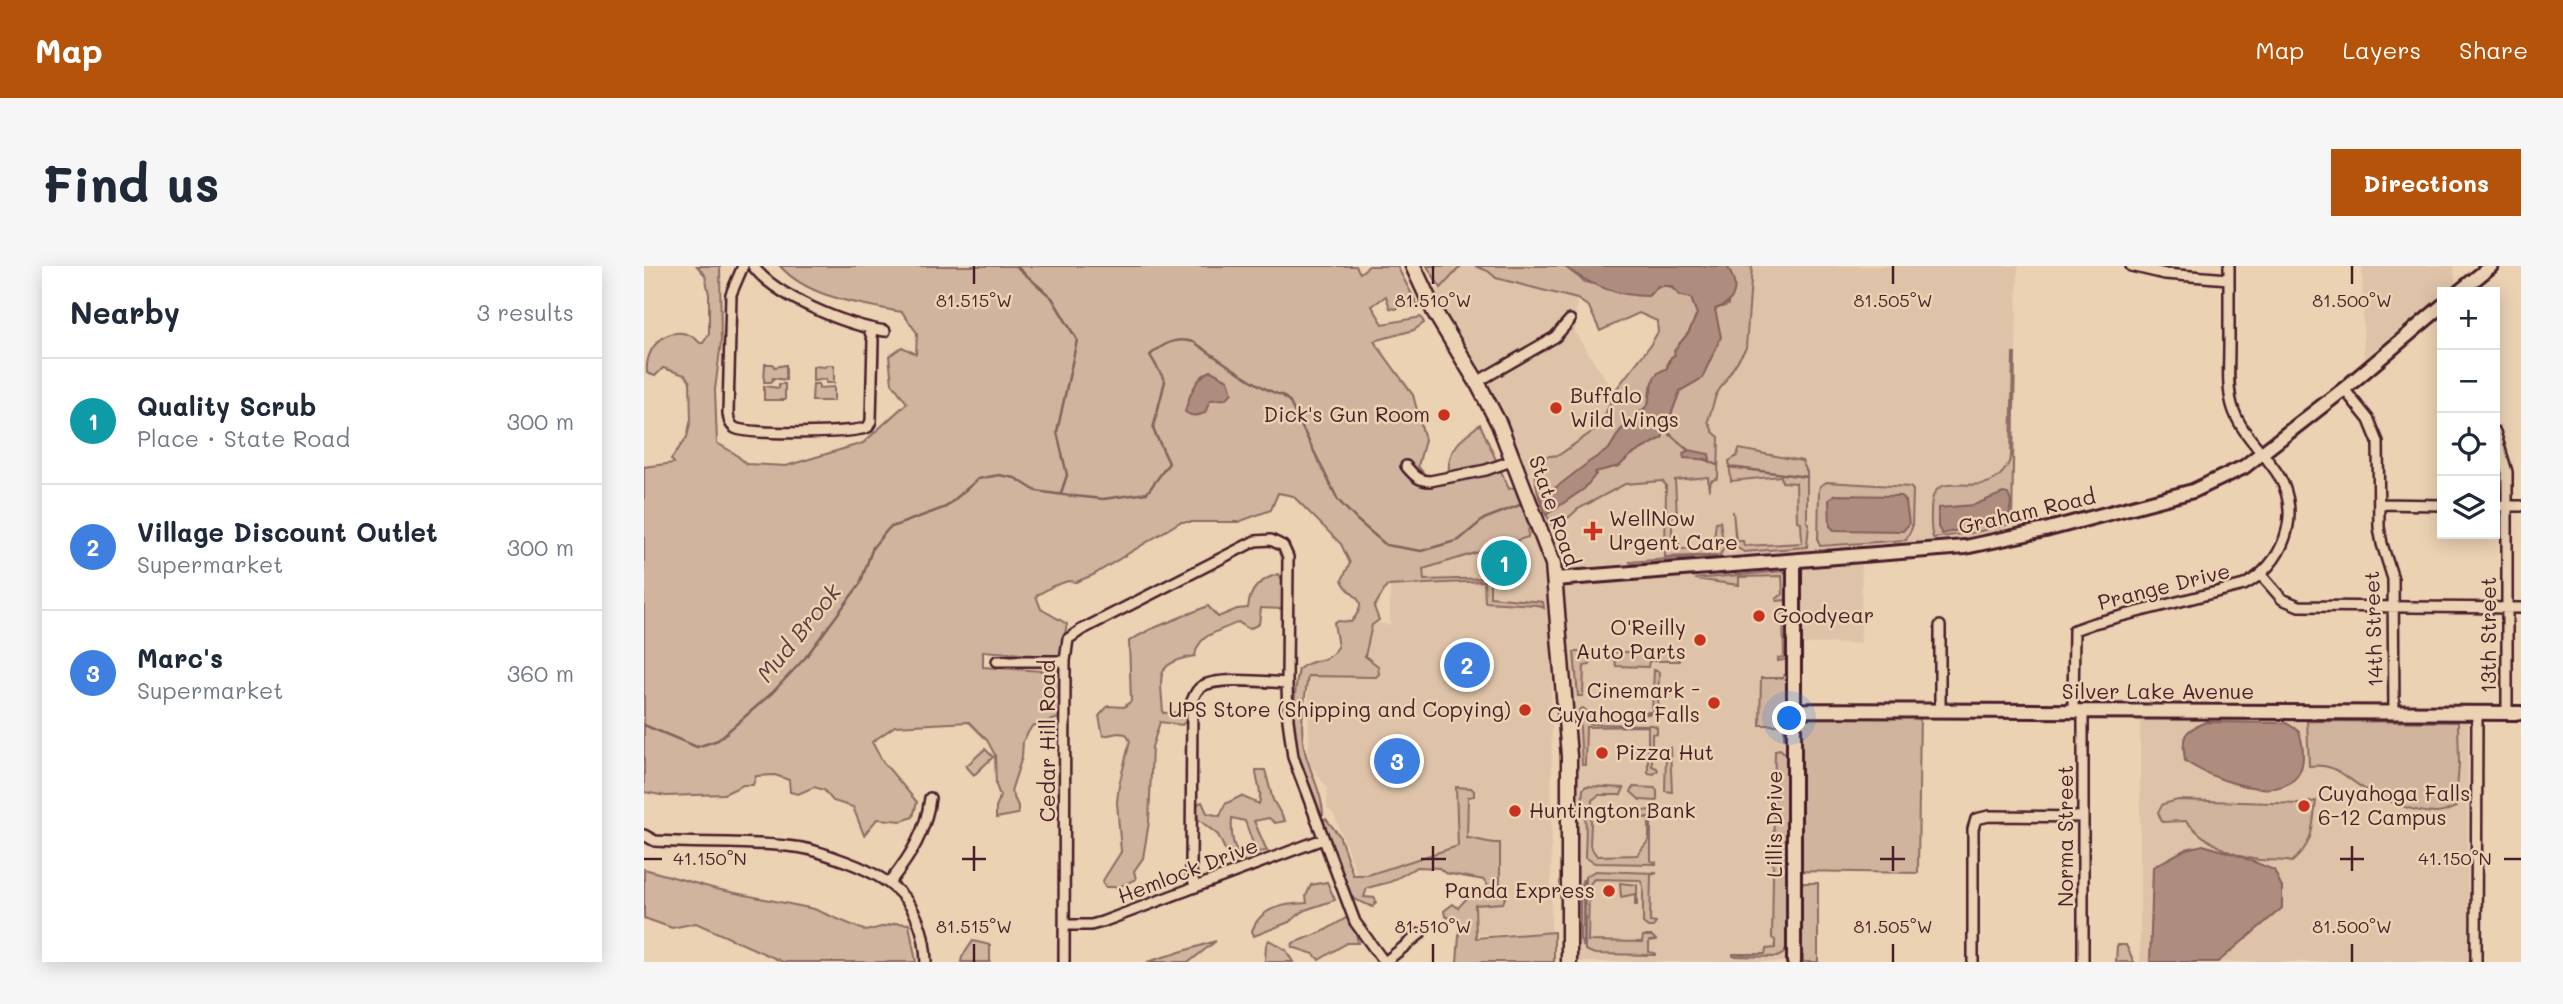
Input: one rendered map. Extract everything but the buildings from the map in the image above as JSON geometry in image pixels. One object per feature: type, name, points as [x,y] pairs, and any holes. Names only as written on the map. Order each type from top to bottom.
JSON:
[{"type":"main road","name":"State Road","points":[[1413,266],[1435,313],[1477,382],[1514,460],[1553,564],[1569,756],[1569,962]]},
{"type":"street","points":[[743,266],[731,293],[728,413],[733,427],[750,431],[834,433],[868,427],[873,340],[869,329]]},
{"type":"street","points":[[752,266],[764,280],[777,289],[850,323],[885,331]]},
{"type":"street","points":[[2131,266],[2165,274],[2229,279]]},
{"type":"street","name":"Prange Drive","points":[[2078,710],[2074,630],[2237,588],[2260,575],[2278,555],[2284,543],[2289,509],[2282,482],[2237,418],[2230,395],[2229,266]]},
{"type":"street","points":[[2465,287],[2491,266]]},
{"type":"street","name":"Graham Road","points":[[1555,579],[1937,551],[1999,541],[2193,491],[2227,477],[2262,454],[2437,314]]},
{"type":"street","points":[[1477,382],[1555,337],[1570,320]]},
{"type":"street","name":"14th Street","points":[[2344,389],[2370,420],[2378,442],[2380,539],[2393,573],[2394,713]]},
{"type":"street","name":"13th Street","points":[[2500,448],[2506,467],[2507,713]]},
{"type":"street","points":[[1406,466],[1415,477],[1430,481],[1475,473],[1514,460]]},
{"type":"street","points":[[2379,504],[2437,505]]},
{"type":"street","points":[[2500,506],[2521,506]]},
{"type":"street","name":"Cedar Hill Road","points":[[1064,962],[1065,662],[1066,646],[1071,635],[1255,541],[1271,540],[1283,546],[1288,557],[1287,683]]},
{"type":"street","name":"Lillis Drive","points":[[1794,561],[1794,962]]},
{"type":"street","points":[[2260,575],[2282,599],[2299,606],[2521,608]]},
{"type":"street","points":[[1940,626],[1940,709]]},
{"type":"street","points":[[997,662],[1065,662]]},
{"type":"street","points":[[1195,887],[1191,871],[1192,701],[1201,686],[1221,681],[1287,683],[1293,758],[1355,922],[1384,962],[1420,934]]},
{"type":"street","name":"Silver Lake Avenue","points":[[1795,710],[2521,713]]},
{"type":"street","name":"Norma Street","points":[[2078,710],[2083,817],[2083,962]]},
{"type":"street","name":"13th Street","points":[[2476,962],[2477,714]]},
{"type":"street","points":[[890,882],[920,840],[930,798]]},
{"type":"street","points":[[1973,962],[1975,821],[1983,816],[2083,817]]},
{"type":"street","points":[[644,835],[655,841],[797,847],[864,867],[890,882],[906,900],[923,934],[926,962]]},
{"type":"street","name":"Hemlock Drive","points":[[1064,925],[1091,925],[1102,922],[1323,839]]},
{"type":"shaded area","points":[[697,266],[720,266],[721,342],[715,390],[717,443],[747,464],[786,466],[863,443],[907,403],[892,383],[889,356],[902,347],[916,354],[917,333],[902,312],[820,293],[805,286],[780,266],[1356,266],[1360,273],[1369,266],[1397,266],[1419,308],[1411,308],[1405,303],[1396,309],[1390,308],[1386,296],[1372,306],[1383,324],[1421,317],[1424,323],[1414,330],[1374,341],[1413,395],[1425,440],[1418,466],[1425,475],[1445,475],[1454,449],[1480,424],[1509,489],[1515,487],[1529,523],[1528,537],[1423,569],[1424,580],[1490,578],[1490,597],[1543,602],[1544,608],[1537,605],[1485,602],[1484,581],[1387,586],[1374,607],[1379,620],[1372,625],[1365,656],[1378,666],[1379,674],[1376,677],[1308,676],[1302,729],[1306,755],[1321,799],[1323,815],[1319,815],[1300,763],[1295,740],[1294,703],[1299,669],[1333,653],[1338,647],[1334,623],[1351,622],[1357,614],[1360,602],[1342,580],[1350,563],[1341,544],[1293,496],[1278,493],[1271,510],[1238,522],[1180,522],[1093,575],[1076,582],[1068,581],[1053,586],[1036,596],[1041,609],[1067,624],[1060,657],[983,651],[983,667],[1043,671],[1062,668],[1059,718],[1032,726],[1023,741],[1022,757],[1011,791],[1018,806],[1018,814],[996,818],[1000,796],[996,785],[995,755],[987,740],[969,722],[895,726],[872,742],[883,762],[917,802],[913,817],[902,821],[877,819],[864,835],[853,807],[833,801],[824,790],[814,787],[798,794],[790,792],[789,780],[775,775],[756,776],[753,785],[743,785],[724,794],[666,796],[644,792],[644,467],[674,463],[671,459],[687,437],[691,419],[690,382],[685,375],[663,368],[655,376],[647,373],[648,361],[657,343],[673,333],[692,336],[700,343],[703,343],[709,334],[709,294],[705,275]]},
{"type":"shaded area","points":[[1427,266],[1461,266],[1441,288]]},
{"type":"shaded area","points":[[1461,266],[1475,266],[1488,271],[1496,278],[1577,299],[1575,333],[1615,393],[1600,426],[1559,456],[1542,457],[1539,460],[1535,486],[1486,387],[1427,294],[1441,288]]},
{"type":"shaded area","points":[[1475,266],[1564,266],[1585,282],[1648,296],[1665,286],[1691,298],[1697,314],[1675,355],[1668,361],[1667,368],[1658,373],[1650,389],[1648,405],[1620,431],[1609,449],[1589,462],[1619,466],[1631,455],[1662,438],[1680,391],[1702,378],[1715,309],[1728,305],[1727,266],[1752,266],[1746,348],[1716,395],[1708,421],[1713,432],[1719,437],[1718,478],[1711,481],[1709,491],[1708,477],[1675,480],[1677,515],[1672,516],[1672,543],[1679,543],[1681,549],[1713,547],[1716,522],[1720,521],[1724,548],[1720,555],[1665,557],[1666,485],[1662,481],[1625,484],[1552,526],[1536,482],[1536,473],[1542,457],[1559,455],[1600,426],[1617,388],[1658,332],[1657,321],[1639,313],[1600,331],[1589,307],[1577,299],[1496,278],[1488,271]]},
{"type":"shaded area","points":[[1564,266],[1727,266],[1735,286],[1728,302],[1715,309],[1721,337],[1702,378],[1680,391],[1662,438],[1631,455],[1619,466],[1595,472],[1584,489],[1546,515],[1539,496],[1558,486],[1609,449],[1620,431],[1648,405],[1654,378],[1667,368],[1671,357],[1675,355],[1674,351],[1689,332],[1697,314],[1691,298],[1679,295],[1671,286],[1658,286],[1648,296],[1614,292],[1583,279]]},
{"type":"shaded area","points":[[1752,266],[2018,266],[2012,519],[2004,530],[1947,541],[1567,568],[1558,551],[1552,526],[1567,519],[1578,509],[1612,492],[1641,473],[1716,472],[1717,452],[1708,421],[1716,395],[1746,348]]},
{"type":"shaded area","points":[[2362,266],[2454,266],[2455,284],[2451,287],[2437,287],[2437,299],[2364,359]]},
{"type":"shaded area","points":[[2013,354],[2012,524],[1933,538],[1931,510],[1934,494],[1941,487],[1951,484],[1977,485],[1990,482],[2002,474],[2011,457]]},
{"type":"shaded area","points":[[765,364],[773,364],[774,367],[786,365],[786,380],[773,378],[772,382],[764,382]]},
{"type":"shaded area","points":[[834,365],[834,383],[826,383],[826,379],[813,381],[813,366]]},
{"type":"shaded area","points":[[1211,371],[1228,380],[1232,393],[1226,399],[1210,400],[1205,413],[1195,416],[1188,414],[1185,412],[1194,387],[1201,377]]},
{"type":"shaded area","points":[[779,384],[785,384],[785,400],[764,400],[764,386],[779,388]]},
{"type":"shaded area","points":[[813,384],[819,384],[819,388],[834,387],[834,401],[812,401]]},
{"type":"shaded area","points":[[1739,449],[1802,461],[1807,472],[1807,547],[1744,552],[1736,547],[1733,511],[1736,541],[1743,541],[1744,546],[1802,543],[1801,522],[1797,521],[1796,483],[1782,482],[1781,476],[1731,481],[1729,461],[1737,456]]},
{"type":"shaded area","points":[[1689,450],[1709,454],[1710,460],[1684,458],[1683,453]]},
{"type":"shaded area","points":[[1827,482],[1910,487],[1913,490],[1912,528],[1906,540],[1820,546],[1819,491],[1820,486]]},
{"type":"shaded area","points":[[2003,493],[2008,494],[2011,502],[2009,517],[1942,534],[1938,527],[1938,508],[1974,505]]},
{"type":"shaded area","points":[[1834,495],[1901,496],[1906,502],[1909,524],[1903,531],[1834,530],[1830,526],[1829,500]]},
{"type":"shaded area","points":[[1529,532],[1536,538],[1545,580],[1552,673],[1551,932],[1475,935],[1475,905],[1503,903],[1506,893],[1500,893],[1498,844],[1462,844],[1358,877],[1334,814],[1327,808],[1327,788],[1309,763],[1308,675],[1376,676],[1379,674],[1378,666],[1365,656],[1372,622],[1390,625],[1390,584],[1425,583],[1423,569],[1527,537]]},
{"type":"shaded area","points":[[1717,555],[1635,564],[1629,562]]},
{"type":"shaded area","points":[[1862,556],[1861,643],[1795,644],[1794,962],[1569,962],[1569,847],[1555,579]]},
{"type":"shaded area","points":[[1783,571],[1789,576],[1786,600],[1777,601],[1783,594],[1782,576],[1739,577],[1739,585],[1695,579]]},
{"type":"shaded area","points":[[1278,574],[1283,582],[1282,609],[1261,608],[1259,624],[1249,629],[1238,622],[1211,634],[1200,642],[1195,656],[1172,663],[1162,673],[1163,713],[1185,712],[1188,719],[1182,725],[1160,722],[1152,747],[1149,822],[1143,858],[1134,871],[1136,879],[1119,887],[1105,887],[1102,882],[1121,852],[1117,802],[1130,741],[1126,734],[1103,736],[1099,716],[1108,706],[1124,707],[1131,701],[1129,641],[1208,606],[1218,617],[1237,609],[1248,608],[1251,595],[1257,586]]},
{"type":"shaded area","points":[[1777,612],[1789,612],[1789,659],[1778,661],[1778,658],[1784,657],[1783,615]]},
{"type":"shaded area","points":[[1574,652],[1679,652],[1679,661],[1649,661],[1648,667],[1616,666],[1615,659],[1591,659],[1590,665],[1584,666],[1583,696],[1578,696]]},
{"type":"shaded area","points":[[1654,670],[1659,672],[1658,713],[1637,715],[1652,712]]},
{"type":"shaded area","points":[[1784,675],[1789,677],[1788,730],[1784,738],[1784,725],[1760,725],[1761,678],[1783,678]]},
{"type":"shaded area","points":[[1583,708],[1589,713],[1589,724],[1653,725],[1657,727],[1657,733],[1652,734],[1652,766],[1658,770],[1654,774],[1648,773],[1648,726],[1586,727],[1585,765],[1582,765],[1579,710]]},
{"type":"shaded area","points":[[1795,710],[1920,710],[1918,873],[1794,871]]},
{"type":"shaded area","name":"Cuyahoga Falls 6-12 Campus","points":[[2140,718],[2468,720],[2467,867],[2471,962],[2140,962]]},
{"type":"shaded area","points":[[2307,721],[2458,722],[2456,807],[2438,813],[2407,808],[2371,792],[2333,768],[2309,766]]},
{"type":"shaded area","points":[[2206,722],[2286,723],[2299,731],[2303,758],[2297,776],[2284,785],[2266,788],[2245,786],[2223,780],[2185,761],[2185,736],[2192,728]]},
{"type":"shaded area","points":[[1670,748],[1672,792],[1665,791],[1666,753]]},
{"type":"shaded area","points":[[985,749],[993,757],[974,775],[966,766]]},
{"type":"shaded area","points":[[1780,749],[1789,757],[1788,947],[1777,957],[1733,956],[1765,954],[1766,949],[1775,948],[1775,940],[1772,938],[1775,750]]},
{"type":"shaded area","points":[[1256,770],[1265,770],[1273,800],[1285,821],[1275,823],[1269,818],[1254,821],[1267,851],[1256,852],[1245,821],[1232,818],[1233,842],[1245,861],[1240,866],[1232,864],[1218,835],[1198,819],[1196,807],[1202,802],[1207,813],[1220,816],[1225,804],[1241,796],[1259,804]]},
{"type":"shaded area","points":[[1586,786],[1624,788],[1621,795],[1599,795],[1592,800],[1590,846],[1597,856],[1637,855],[1649,840],[1649,819],[1642,819],[1643,811],[1656,809],[1657,813],[1651,814],[1651,861],[1656,864],[1595,863],[1585,858],[1583,789]]},
{"type":"shaded area","points":[[1456,787],[1471,788],[1474,791],[1474,796],[1468,797],[1467,838],[1500,843],[1500,892],[1507,893],[1503,903],[1475,905],[1476,938],[1554,932],[1554,962],[1457,962],[1460,923],[1445,916],[1444,911],[1453,904],[1458,908],[1466,899],[1489,887],[1484,880],[1445,873],[1439,868],[1417,867],[1390,882],[1367,888],[1364,897],[1375,898],[1373,907],[1354,899],[1348,892],[1323,819],[1326,819],[1339,835],[1353,875],[1368,875],[1458,846]]},
{"type":"shaded area","points":[[1633,787],[1655,788],[1657,801],[1640,800],[1631,792]]},
{"type":"shaded area","points":[[2178,800],[2300,804],[2316,801],[2308,842],[2292,862],[2259,860],[2229,852],[2210,841],[2186,821],[2162,822],[2158,812],[2163,804]]},
{"type":"shaded area","points":[[2203,845],[2274,870],[2282,887],[2282,908],[2218,962],[2150,962],[2153,867],[2186,849]]},
{"type":"shaded area","points":[[644,869],[716,889],[814,909],[866,931],[897,923],[909,924],[916,962],[783,962],[696,923],[672,928],[644,918]]},
{"type":"shaded area","points":[[1595,871],[1657,873],[1651,875],[1650,922],[1656,923],[1653,927],[1643,923],[1643,886],[1640,880],[1594,879],[1589,885],[1588,941],[1642,942],[1643,936],[1652,936],[1656,940],[1649,941],[1649,952],[1655,955],[1595,954],[1585,950],[1585,877]]},
{"type":"shaded area","points":[[1583,879],[1583,947],[1580,939],[1580,887]]},
{"type":"shaded area","points":[[1327,882],[1335,900],[1305,910],[1289,922],[1254,936],[1252,931],[1256,923],[1267,912],[1290,904],[1307,903],[1306,896],[1311,885]]},
{"type":"shaded area","points":[[1620,883],[1637,885],[1637,905],[1635,894],[1621,897]]},
{"type":"shaded area","points":[[1799,883],[1818,883],[1818,962],[1803,962],[1803,956],[1799,955]]},
{"type":"shaded area","points":[[1348,917],[1358,943],[1347,943],[1319,960],[1314,954],[1292,947],[1293,943],[1322,932]]},
{"type":"shaded area","points":[[1269,940],[1286,950],[1293,962],[1265,962]]},
{"type":"shaded area","points":[[973,941],[990,945],[990,962],[961,962]]},
{"type":"shaded area","points":[[1216,941],[1189,962],[1147,962]]},
{"type":"shaded area","points":[[2117,945],[2126,945],[2134,962],[2116,962]]},
{"type":"waterway","points":[[1016,266],[1052,298],[1077,340],[1057,432],[1067,475],[1061,493]]},
{"type":"waterway","name":"Mud Brook","points":[[644,725],[697,747],[718,740],[772,693],[805,658],[860,584],[873,547],[889,528],[946,507],[978,479],[999,475],[1015,478],[1036,491],[1103,499],[1147,493],[1169,463],[1153,429],[1165,381],[1150,355],[1176,341],[1194,342],[1289,401],[1338,500],[1386,545],[1421,551],[1459,540],[1484,519],[1525,503]]},
{"type":"waterway","points":[[1665,430],[1689,451]]},
{"type":"waterway","points":[[1704,459],[1717,465]]},
{"type":"waterway","points":[[1729,467],[1807,477]]},
{"type":"place","name":"Buffalo Wild Wings","points":[[1556,408]]},
{"type":"place","name":"Dick's Gun Room","points":[[1444,415]]},
{"type":"place","name":"WellNow Urgent Care","points":[[1593,531]]},
{"type":"place","name":"Quality Scrub","points":[[1504,563]]},
{"type":"place","name":"Goodyear","points":[[1759,616]]},
{"type":"place","name":"O'Reilly Auto Parts","points":[[1700,640]]},
{"type":"place","name":"Village Discount Outlet","points":[[1467,665]]},
{"type":"place","name":"Cinemark - Cuyahoga Falls","points":[[1714,703]]},
{"type":"place","name":"UPS Store (Shipping and Copying)","points":[[1525,710]]},
{"type":"place","name":"Pizza Hut","points":[[1602,753]]},
{"type":"place","name":"Marc's","points":[[1397,761]]},
{"type":"place","name":"Cuyahoga Falls 6-12 Campus","points":[[2304,806]]},
{"type":"place","name":"Huntington Bank","points":[[1515,811]]},
{"type":"place","name":"Panda Express","points":[[1609,891]]}]
